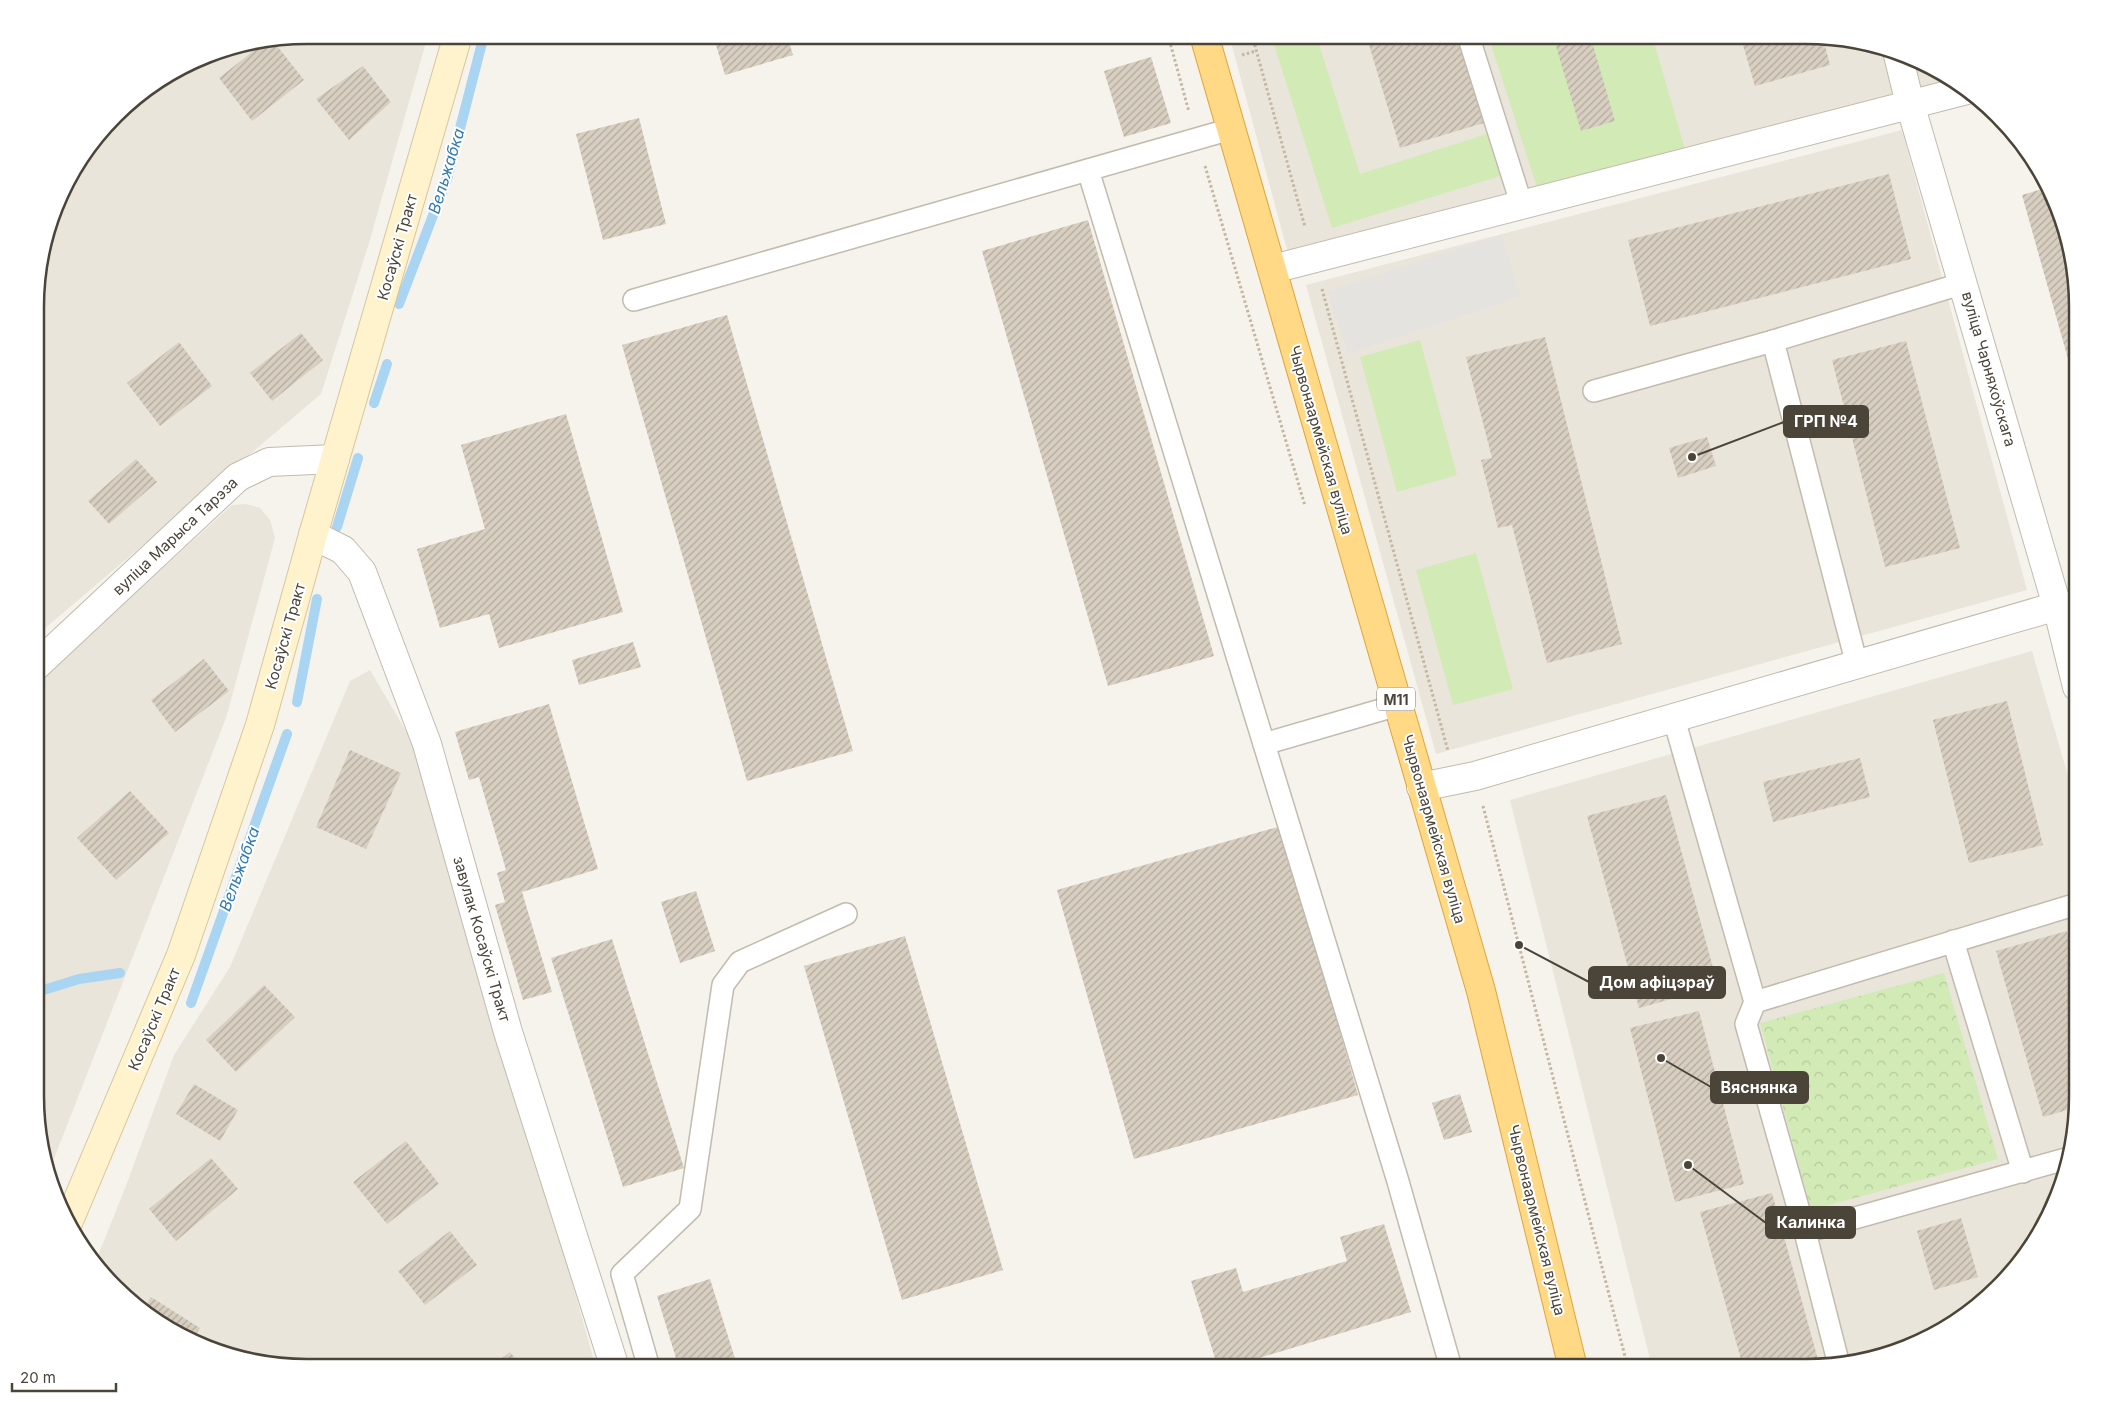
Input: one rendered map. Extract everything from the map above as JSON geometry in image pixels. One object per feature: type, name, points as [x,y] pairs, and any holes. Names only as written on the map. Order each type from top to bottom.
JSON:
[{"type":"highway","name":"Чырвонаармейская вуліца","points":[[1207,44],[1481,991],[1571,1359]]},
{"type":"main road","name":"Косаўскі Тракт","points":[[72,1214],[181,955],[260,725],[455,44]]},
{"type":"street","name":"вуліца Чарняхоўскага","points":[[1899,61],[1910,104],[1964,283],[2067,603],[2069,620]]},
{"type":"street","points":[[1273,269],[1958,92]]},
{"type":"street","name":"вуліца Марыса Тарэза","points":[[44,657],[238,477],[268,462],[335,459]]},
{"type":"street","name":"завулак Косаўскі Тракт","points":[[313,535],[343,550],[362,572],[427,744],[508,1032],[612,1359]]},
{"type":"street","points":[[1421,787],[1465,778],[2067,603]]},
{"type":"lane","points":[[1471,44],[1522,206]]},
{"type":"lane","points":[[634,300],[1232,129]]},
{"type":"lane","points":[[1088,170],[1395,1170],[1448,1359]]},
{"type":"lane","points":[[1594,391],[1773,341],[1964,283]]},
{"type":"lane","points":[[1773,341],[1857,665]]},
{"type":"lane","points":[[1264,744],[1398,705]]},
{"type":"lane","points":[[1674,718],[1755,1002],[1746,1024],[1805,1232],[1838,1357]]},
{"type":"lane","points":[[1755,1002],[2069,906]]},
{"type":"lane","points":[[646,1359],[622,1274],[690,1209],[723,985],[740,962],[846,914]]},
{"type":"lane","points":[[1953,942],[2023,1172]]},
{"type":"lane","points":[[1805,1232],[2061,1160]]},
{"type":"path","points":[[1170,44],[1196,139],[1307,514]]},
{"type":"path","points":[[1254,44],[1314,259],[1465,778],[1626,1359]]},
{"type":"shaded area","points":[[290,44],[425,44],[369,243],[321,394],[44,629],[44,290],[49,256],[58,222],[71,190],[88,161],[109,133],[147,98],[190,71],[222,58],[256,49]]},
{"type":"shaded area","points":[[1231,44],[1823,44],[1857,49],[1891,58],[1923,71],[1944,83],[1289,257]]},
{"type":"shaded area","points":[[1902,130],[2027,590],[1436,754],[1306,285]]},
{"type":"shaded area","points":[[1501,235],[1521,297],[1348,354],[1327,291]]},
{"type":"shaded area","points":[[246,504],[260,508],[270,520],[275,538],[226,718],[53,1162],[44,1113],[44,677],[232,505]]},
{"type":"shaded area","points":[[2032,651],[2069,779],[2069,1113],[2060,1164],[2042,1213],[2015,1256],[1980,1294],[1952,1315],[1923,1332],[1891,1345],[1857,1354],[1823,1359],[1650,1359],[1510,800]]},
{"type":"shaded area","points":[[370,670],[417,750],[537,1156],[593,1359],[290,1359],[256,1354],[222,1345],[175,1324],[133,1294],[98,1256],[174,1055],[230,967],[350,681]]},
{"type":"green space","points":[[1274,44],[1319,44],[1360,174],[1487,134],[1500,176],[1332,228]]},
{"type":"green space","points":[[1491,44],[1655,44],[1686,153],[1537,187]]},
{"type":"green space","points":[[1420,340],[1457,475],[1397,492],[1360,357]]},
{"type":"green space","points":[[1476,553],[1513,689],[1453,705],[1416,570]]},
{"type":"green space","points":[[1944,973],[1998,1159],[1811,1210],[1760,1023]]},
{"type":"building","points":[[716,44],[790,44],[793,55],[725,75]]},
{"type":"building","points":[[1369,44],[1463,44],[1487,122],[1400,148]]},
{"type":"building","points":[[1555,44],[1593,44],[1615,121],[1581,131]]},
{"type":"building","points":[[1743,44],[1825,44],[1830,65],[1755,86]]},
{"type":"building","points":[[277,46],[304,80],[252,121],[219,78],[256,49]]},
{"type":"building","points":[[1151,57],[1171,123],[1124,137],[1104,71]]},
{"type":"building","points":[[363,66],[391,102],[349,140],[316,99]]},
{"type":"building","points":[[639,118],[666,224],[603,240],[576,134]]},
{"type":"building","points":[[1889,174],[1911,259],[1650,326],[1628,240]]},
{"type":"building","points":[[2042,189],[2060,239],[2069,290],[2069,362],[2022,195]]},
{"type":"building","points":[[1088,220],[1214,656],[1108,686],[982,251]]},
{"type":"building","points":[[727,315],[853,751],[747,781],[622,345]]},
{"type":"building","points":[[301,333],[323,360],[272,401],[250,373]]},
{"type":"building","points":[[1545,337],[1622,644],[1547,663],[1512,525],[1498,528],[1481,460],[1492,458],[1466,357]]},
{"type":"building","points":[[1906,341],[1960,548],[1885,567],[1832,360]]},
{"type":"building","points":[[179,342],[212,386],[160,426],[127,383]]},
{"type":"building","points":[[566,414],[623,612],[499,648],[489,614],[440,628],[417,549],[485,529],[461,445]]},
{"type":"building","points":[[1707,437],[1716,466],[1678,478],[1669,448]]},
{"type":"building","points":[[136,459],[157,482],[109,524],[88,501]]},
{"type":"building","points":[[633,642],[641,667],[579,685],[572,660]]},
{"type":"building","points":[[204,659],[229,691],[175,732],[151,700]]},
{"type":"building","points":[[2007,701],[2043,845],[1969,863],[1933,720]]},
{"type":"building","points":[[549,704],[598,869],[522,892],[552,992],[523,1000],[495,905],[505,902],[497,873],[506,870],[479,777],[469,780],[455,732]]},
{"type":"building","points":[[350,750],[401,773],[366,849],[316,827]]},
{"type":"building","points":[[1860,758],[1870,797],[1773,822],[1763,782]]},
{"type":"building","points":[[130,791],[169,833],[116,880],[77,838]]},
{"type":"building","points":[[1666,795],[1718,986],[1639,1008],[1587,816]]},
{"type":"building","points":[[1281,826],[1358,1095],[1134,1159],[1057,890]]},
{"type":"building","points":[[696,891],[715,951],[680,963],[661,902]]},
{"type":"building","points":[[2067,931],[2069,938],[2069,1109],[2043,1117],[1996,951]]},
{"type":"building","points":[[905,936],[1003,1270],[902,1300],[804,966]]},
{"type":"building","points":[[612,939],[684,1168],[623,1187],[551,958]]},
{"type":"building","points":[[264,985],[295,1017],[236,1072],[206,1040]]},
{"type":"building","points":[[1699,1011],[1744,1184],[1675,1202],[1630,1028]]},
{"type":"building","points":[[194,1084],[238,1110],[220,1141],[176,1114]]},
{"type":"building","points":[[1460,1094],[1472,1132],[1444,1140],[1432,1103]]},
{"type":"building","points":[[406,1141],[439,1184],[387,1224],[353,1182]]},
{"type":"building","points":[[211,1158],[238,1189],[176,1241],[149,1209]]},
{"type":"building","points":[[1772,1193],[1818,1359],[1741,1359],[1700,1212]]},
{"type":"building","points":[[1961,1218],[1978,1277],[1934,1290],[1917,1231]]},
{"type":"building","points":[[1384,1224],[1411,1312],[1256,1359],[1215,1359],[1191,1281],[1236,1268],[1243,1292],[1347,1261],[1340,1237]]},
{"type":"building","points":[[450,1231],[477,1265],[425,1305],[398,1271]]},
{"type":"building","points":[[710,1279],[735,1359],[676,1359],[657,1296]]},
{"type":"building","points":[[151,1297],[200,1328],[196,1335],[190,1332],[146,1304]]},
{"type":"building","points":[[510,1352],[516,1359],[501,1359]]},
{"type":"waterway","name":"Вельжабка","points":[[399,304],[447,179],[482,44]]},
{"type":"waterway","name":"Вельжабка","points":[[374,403],[387,364]]},
{"type":"waterway","name":"Вельжабка","points":[[337,527],[358,458]]},
{"type":"waterway","name":"Вельжабка","points":[[297,702],[317,599]]},
{"type":"waterway","name":"Вельжабка","points":[[191,1003],[287,734]]},
{"type":"waterway","name":"Вельжабка","points":[[44,990],[79,979],[120,973]]},
{"type":"place","name":"ГРП №4","points":[[1692,457]]},
{"type":"place","name":"Дом афіцэраў","points":[[1519,945]]},
{"type":"place","name":"Вяснянка","points":[[1661,1058]]},
{"type":"place","name":"Калинка","points":[[1688,1165]]}]
